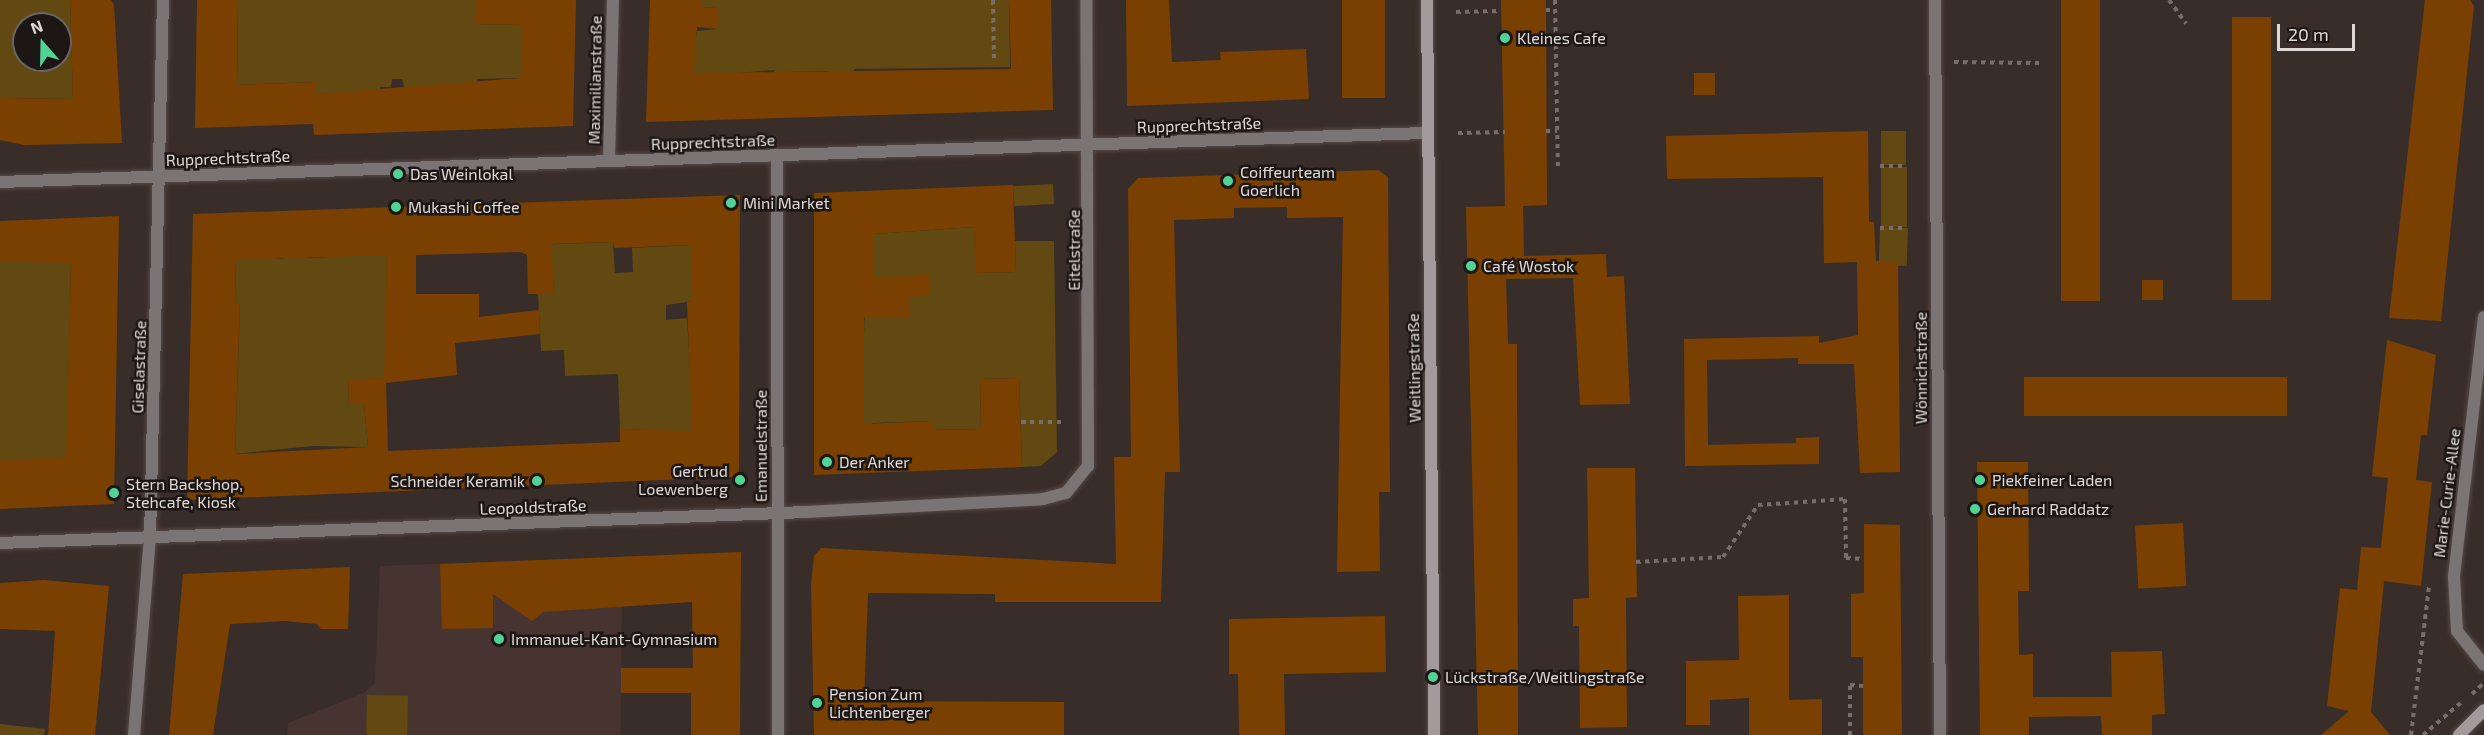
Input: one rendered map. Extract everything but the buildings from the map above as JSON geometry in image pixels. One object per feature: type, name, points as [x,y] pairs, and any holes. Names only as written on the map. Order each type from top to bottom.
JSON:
[{"type":"street","name":"Giselastraße","points":[[134,735],[150,538],[161,177],[163,0]]},
{"type":"street","name":"Maximilianstraße","points":[[609,161],[613,0]]},
{"type":"street","name":"Eitelstraße","points":[[1066,493],[1088,466],[1090,145],[1086,0]]},
{"type":"street","name":"Weitlingstraße","points":[[1427,0],[1434,735]]},
{"type":"street","name":"Wönnichstraße","points":[[1935,0],[1940,735]]},
{"type":"street","name":"Rupprechtstraße","points":[[0,182],[1428,134]]},
{"type":"street","name":"Emanuelstraße","points":[[777,156],[778,735]]},
{"type":"street","name":"Marie-Curie-Allee","points":[[2484,317],[2454,577],[2457,631],[2484,664]]},
{"type":"street","name":"Leopoldstraße","points":[[0,543],[777,512],[1042,499],[1066,493]]},
{"type":"street","points":[[2459,735],[2484,710]]},
{"type":"path","points":[[993,0],[994,58]]},
{"type":"path","points":[[1555,0],[1558,171]]},
{"type":"path","points":[[2169,0],[2186,23]]},
{"type":"path","points":[[1546,10],[1555,10]]},
{"type":"path","points":[[1456,12],[1499,12]]},
{"type":"path","points":[[1936,62],[2039,63]]},
{"type":"path","points":[[1546,131],[1557,130]]},
{"type":"path","points":[[1458,133],[1504,132]]},
{"type":"path","points":[[1880,166],[1904,166]]},
{"type":"path","points":[[1880,228],[1905,228]]},
{"type":"path","points":[[1020,422],[1062,422]]},
{"type":"path","points":[[1636,562],[1723,557],[1758,505],[1845,499],[1846,558],[1864,559]]},
{"type":"path","points":[[2411,735],[2429,587]]},
{"type":"path","points":[[2423,735],[2484,683]]},
{"type":"path","points":[[1850,735],[1850,685],[1863,686]]},
{"type":"shaded area","points":[[0,0],[70,0],[70,12],[12,12],[12,72],[72,72],[72,66],[73,99],[0,98]]},
{"type":"shaded area","points":[[238,0],[475,0],[475,24],[521,25],[521,78],[477,79],[476,85],[405,90],[402,79],[392,79],[391,87],[380,87],[380,92],[315,94],[315,82],[237,85]]},
{"type":"shaded area","points":[[702,0],[1009,0],[1010,67],[854,69],[854,74],[828,75],[828,71],[788,72],[774,78],[774,70],[691,77],[697,31],[717,29],[717,8],[702,7]]},
{"type":"shaded area","points":[[1881,131],[1906,131],[1906,165],[1881,165]]},
{"type":"shaded area","points":[[1881,167],[1907,167],[1907,227],[1881,227]]},
{"type":"shaded area","points":[[1053,184],[1054,204],[1014,206],[1013,186]]},
{"type":"shaded area","points":[[974,227],[976,273],[1016,272],[1015,241],[1054,241],[1057,452],[1041,466],[1022,467],[1019,378],[980,379],[981,429],[933,430],[933,421],[872,423],[872,427],[861,428],[865,302],[874,234]]},
{"type":"shaded area","points":[[1880,227],[1908,228],[1907,266],[1879,265]]},
{"type":"shaded area","points":[[613,242],[615,273],[633,272],[632,248],[692,245],[694,301],[666,305],[666,320],[687,318],[694,432],[620,429],[618,374],[565,376],[564,350],[541,351],[538,294],[554,294],[553,277],[536,245]]},
{"type":"shaded area","points":[[387,250],[386,378],[348,380],[349,404],[364,404],[368,447],[312,446],[235,454],[240,303],[235,303],[236,254],[281,259],[308,253],[308,258],[329,257],[329,252],[376,255]]},
{"type":"shaded area","points":[[56,260],[71,263],[67,457],[0,464],[0,261]]},
{"type":"shaded area","name":"Immanuel-Kant-Gymnasium","points":[[622,557],[621,735],[287,735],[288,723],[364,693],[375,683],[380,566]]},
{"type":"shaded area","points":[[367,695],[408,696],[407,735],[366,735]]},
{"type":"shaded area","points":[[0,724],[45,729],[44,735],[0,735]]},
{"type":"place","name":"Kleines Cafe","points":[[1505,38]]},
{"type":"place","name":"Das Weinlokal","points":[[398,174]]},
{"type":"place","name":"Coiffeurteam Goerlich","points":[[1228,181]]},
{"type":"place","name":"Mini Market","points":[[731,203]]},
{"type":"place","name":"Mukashi Coffee","points":[[396,207]]},
{"type":"place","name":"Café Wostok","points":[[1471,266]]},
{"type":"place","name":"Der Anker","points":[[827,462]]},
{"type":"place","name":"Gertrud Loewenberg","points":[[740,480]]},
{"type":"place","name":"Piekfeiner Laden","points":[[1980,480]]},
{"type":"place","name":"Schneider Keramik","points":[[537,481]]},
{"type":"place","name":"Stern Backshop, Stehcafe, Kiosk","points":[[114,493]]},
{"type":"place","name":"Gerhard Raddatz","points":[[1975,509]]},
{"type":"place","name":"Immanuel-Kant-Gymnasium","points":[[499,639]]},
{"type":"place","name":"Lückstraße/Weitlingstraße","points":[[1433,677]]},
{"type":"place","name":"Pension Zum Lichtenberger","points":[[817,703]]}]
